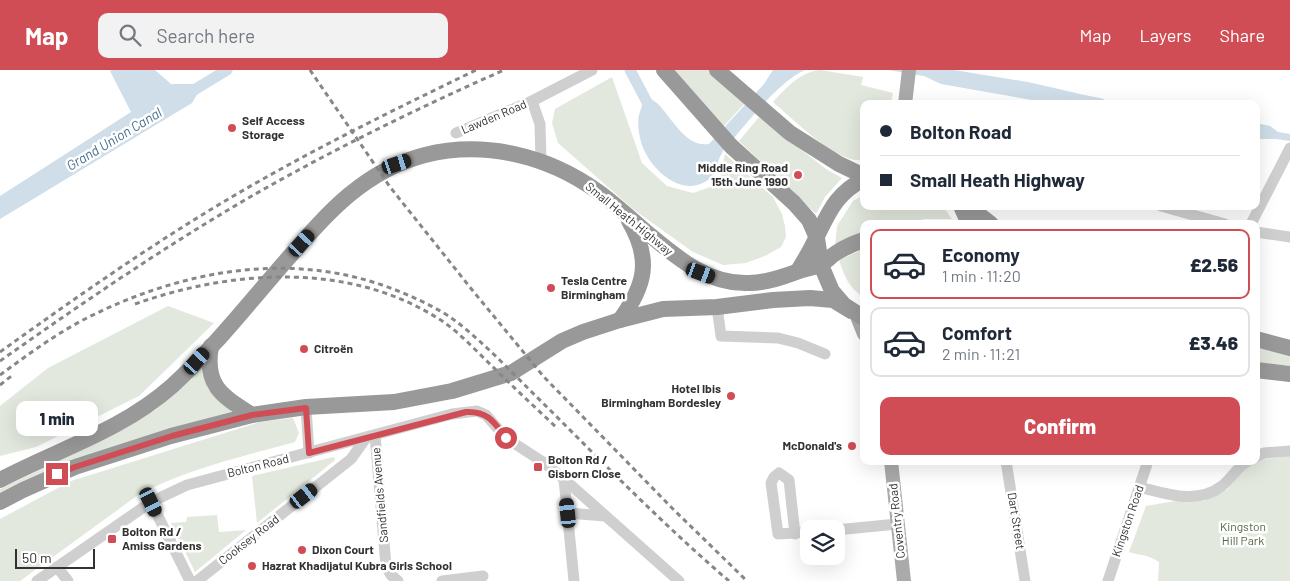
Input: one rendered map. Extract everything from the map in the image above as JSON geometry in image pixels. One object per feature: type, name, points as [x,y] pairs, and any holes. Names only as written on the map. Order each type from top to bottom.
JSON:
[{"type":"highway","points":[[664,70],[731,146],[794,203],[808,220],[817,238],[822,265],[832,291],[857,314]]},
{"type":"highway","points":[[717,70],[790,133],[860,175]]},
{"type":"highway","name":"Small Heath Highway","points":[[0,480],[102,433],[136,414],[172,386],[211,346],[323,218],[351,192],[370,178],[397,164],[426,155],[454,150],[477,149],[505,152],[541,161],[558,168],[597,191],[675,256],[701,273],[717,279],[737,283],[752,283],[767,281],[822,265]]},
{"type":"highway","points":[[798,271],[836,200],[860,180]]},
{"type":"highway","points":[[973,210],[986,220]]},
{"type":"highway","points":[[620,320],[637,294],[644,266],[636,234],[624,213]]},
{"type":"highway","points":[[822,265],[835,253],[860,242]]},
{"type":"highway","points":[[0,502],[75,467],[172,436],[252,415],[306,408],[394,402],[452,392],[511,372],[562,341],[620,320],[662,309],[716,307],[773,300],[810,298],[833,300],[857,314]]},
{"type":"highway","points":[[1260,340],[1290,348]]},
{"type":"highway","points":[[211,346],[209,358],[210,373],[214,386],[234,404],[252,415]]},
{"type":"highway","points":[[1260,370],[1290,374]]},
{"type":"main road","points":[[905,100],[909,70]]},
{"type":"main road","name":"Coventry Road","points":[[891,465],[904,581]]},
{"type":"street","name":"Lawden Road","points":[[456,133],[532,101],[592,70]]},
{"type":"street","name":"Lawden Road","points":[[532,101],[540,124],[541,161]]},
{"type":"street","points":[[1260,207],[1290,149]]},
{"type":"street","points":[[1176,210],[1210,220]]},
{"type":"street","points":[[1260,233],[1290,237]]},
{"type":"street","points":[[716,307],[721,336],[778,338],[798,343],[825,354]]},
{"type":"street","points":[[306,408],[309,453]]},
{"type":"street","name":"Bolton Road","points":[[37,581],[151,502],[187,485],[452,414],[477,411],[492,420],[506,438],[543,462],[564,479],[679,581]]},
{"type":"street","name":"Cooksey Road","points":[[197,581],[350,459],[371,437]]},
{"type":"street","name":"Sandfields Avenue","points":[[371,437],[386,566],[391,575],[398,581]]},
{"type":"street","points":[[1260,455],[1290,451]]},
{"type":"street","name":"Dart Street","points":[[1007,465],[1025,581]]},
{"type":"street","name":"Kingston Road","points":[[1108,581],[1147,465]]},
{"type":"street","points":[[1139,487],[1175,496],[1201,496],[1222,486],[1241,465]]},
{"type":"street","points":[[794,534],[789,480],[779,473],[771,483],[778,534],[794,534],[800,533]]},
{"type":"street","points":[[564,479],[574,581]]},
{"type":"street","points":[[151,502],[190,581]]},
{"type":"street","points":[[568,513],[605,516]]},
{"type":"street","points":[[845,529],[897,524]]},
{"type":"street","points":[[57,567],[68,581]]},
{"type":"street","points":[[442,581],[483,576]]},
{"type":"green space","points":[[673,70],[709,70],[745,103],[723,127]]},
{"type":"green space","points":[[820,70],[863,77],[861,85],[893,93],[892,100],[860,100],[860,160],[853,160],[829,148],[803,129],[773,102],[788,86],[800,77]]},
{"type":"green space","points":[[612,77],[642,163],[667,186],[693,193],[710,187],[720,178],[725,154],[773,197],[782,214],[785,226],[786,237],[781,247],[746,263],[723,265],[693,252],[633,209],[558,143],[552,123],[555,109]]},
{"type":"green space","points":[[759,117],[826,169],[842,178],[825,197],[816,214],[739,141]]},
{"type":"green space","points":[[860,197],[860,210],[946,210],[952,219],[860,220],[860,236],[835,247],[837,226],[853,201]]},
{"type":"green space","points":[[860,251],[860,295],[851,286],[839,260]]},
{"type":"green space","points":[[168,306],[214,323],[139,396],[36,447],[0,456],[0,406],[48,368]]},
{"type":"green space","points":[[1260,348],[1290,356],[1290,366],[1260,362]]},
{"type":"green space","points":[[201,367],[208,389],[232,412],[0,494],[0,489],[104,439],[155,410]]},
{"type":"green space","points":[[293,418],[299,433],[295,442],[215,464],[157,486],[138,495],[20,581],[0,581],[0,519],[71,481],[260,422]]},
{"type":"green space","name":"Kingston Hill Park","points":[[1290,456],[1290,581],[1158,581],[1159,562],[1148,556],[1129,552],[1146,506],[1175,501],[1203,501],[1227,490],[1245,468],[1252,465],[1260,465],[1260,461]]},
{"type":"green space","points":[[334,457],[335,460],[257,523],[252,476]]},
{"type":"green space","points":[[217,515],[219,532],[246,530],[195,572],[171,523],[186,522],[187,517]]},
{"type":"water","points":[[155,70],[171,84],[200,84],[206,80],[208,84],[201,88],[192,103],[0,219],[0,196],[131,112],[110,71]]},
{"type":"water","points":[[773,70],[805,70],[776,91],[727,145],[720,156],[716,170],[709,179],[699,185],[678,184],[660,172],[652,163],[646,154],[639,134],[638,118],[643,99],[642,93],[658,104],[686,137],[701,144],[709,144],[764,84]]},
{"type":"water","points":[[888,70],[954,70],[1028,82],[1076,93],[1087,100],[1032,100],[941,84],[924,76]]},
{"type":"water","points":[[1260,124],[1270,126],[1278,132],[1290,134],[1290,141],[1260,139]]},
{"type":"waterway","name":"Grand Union Canal","points":[[194,90],[227,70]]},
{"type":"waterway","name":"Grand Union Canal","points":[[630,70],[649,106]]},
{"type":"waterway","name":"Grand Union Canal","points":[[1076,99],[1081,100]]},
{"type":"railway","points":[[310,70],[390,187],[544,377],[673,509],[747,581]]},
{"type":"railway","points":[[0,352],[64,306],[195,219],[289,165],[476,70]]},
{"type":"railway","points":[[0,361],[123,276],[250,197],[376,130],[504,70]]},
{"type":"railway","points":[[0,375],[46,342],[82,320],[132,298],[208,275],[287,268],[326,272],[365,280],[403,293],[424,303],[451,318],[469,332],[504,364],[615,475],[729,581]]},
{"type":"railway","points":[[135,304],[173,292],[212,283],[253,278],[293,277],[333,281],[372,289],[410,303],[445,323],[558,429]]},
{"type":"railway","points":[[0,385],[14,374]]},
{"type":"place","name":"Self Access Storage","points":[[232,128]]},
{"type":"place","name":"Middle Ring Road 15th June 1990","points":[[798,175]]},
{"type":"place","name":"Tesla Centre Birmingham","points":[[551,288]]},
{"type":"place","name":"Citroën","points":[[304,349]]},
{"type":"place","name":"Hotel Ibis Birmingham Bordesley","points":[[731,396]]},
{"type":"place","name":"McDonald's","points":[[852,446]]},
{"type":"place","name":"Bolton Rd / Gisborn Close","points":[[538,467]]},
{"type":"place","name":"Bolton Rd / Amiss Gardens","points":[[112,539]]},
{"type":"place","name":"Dixon Court","points":[[302,550]]},
{"type":"place","name":"Hazrat Khadijatul Kubra Girls School","points":[[252,566]]},
{"type":"route","points":[[57,474],[172,436],[252,415],[306,408],[309,453],[452,414],[477,411],[492,420],[506,438]]}]
